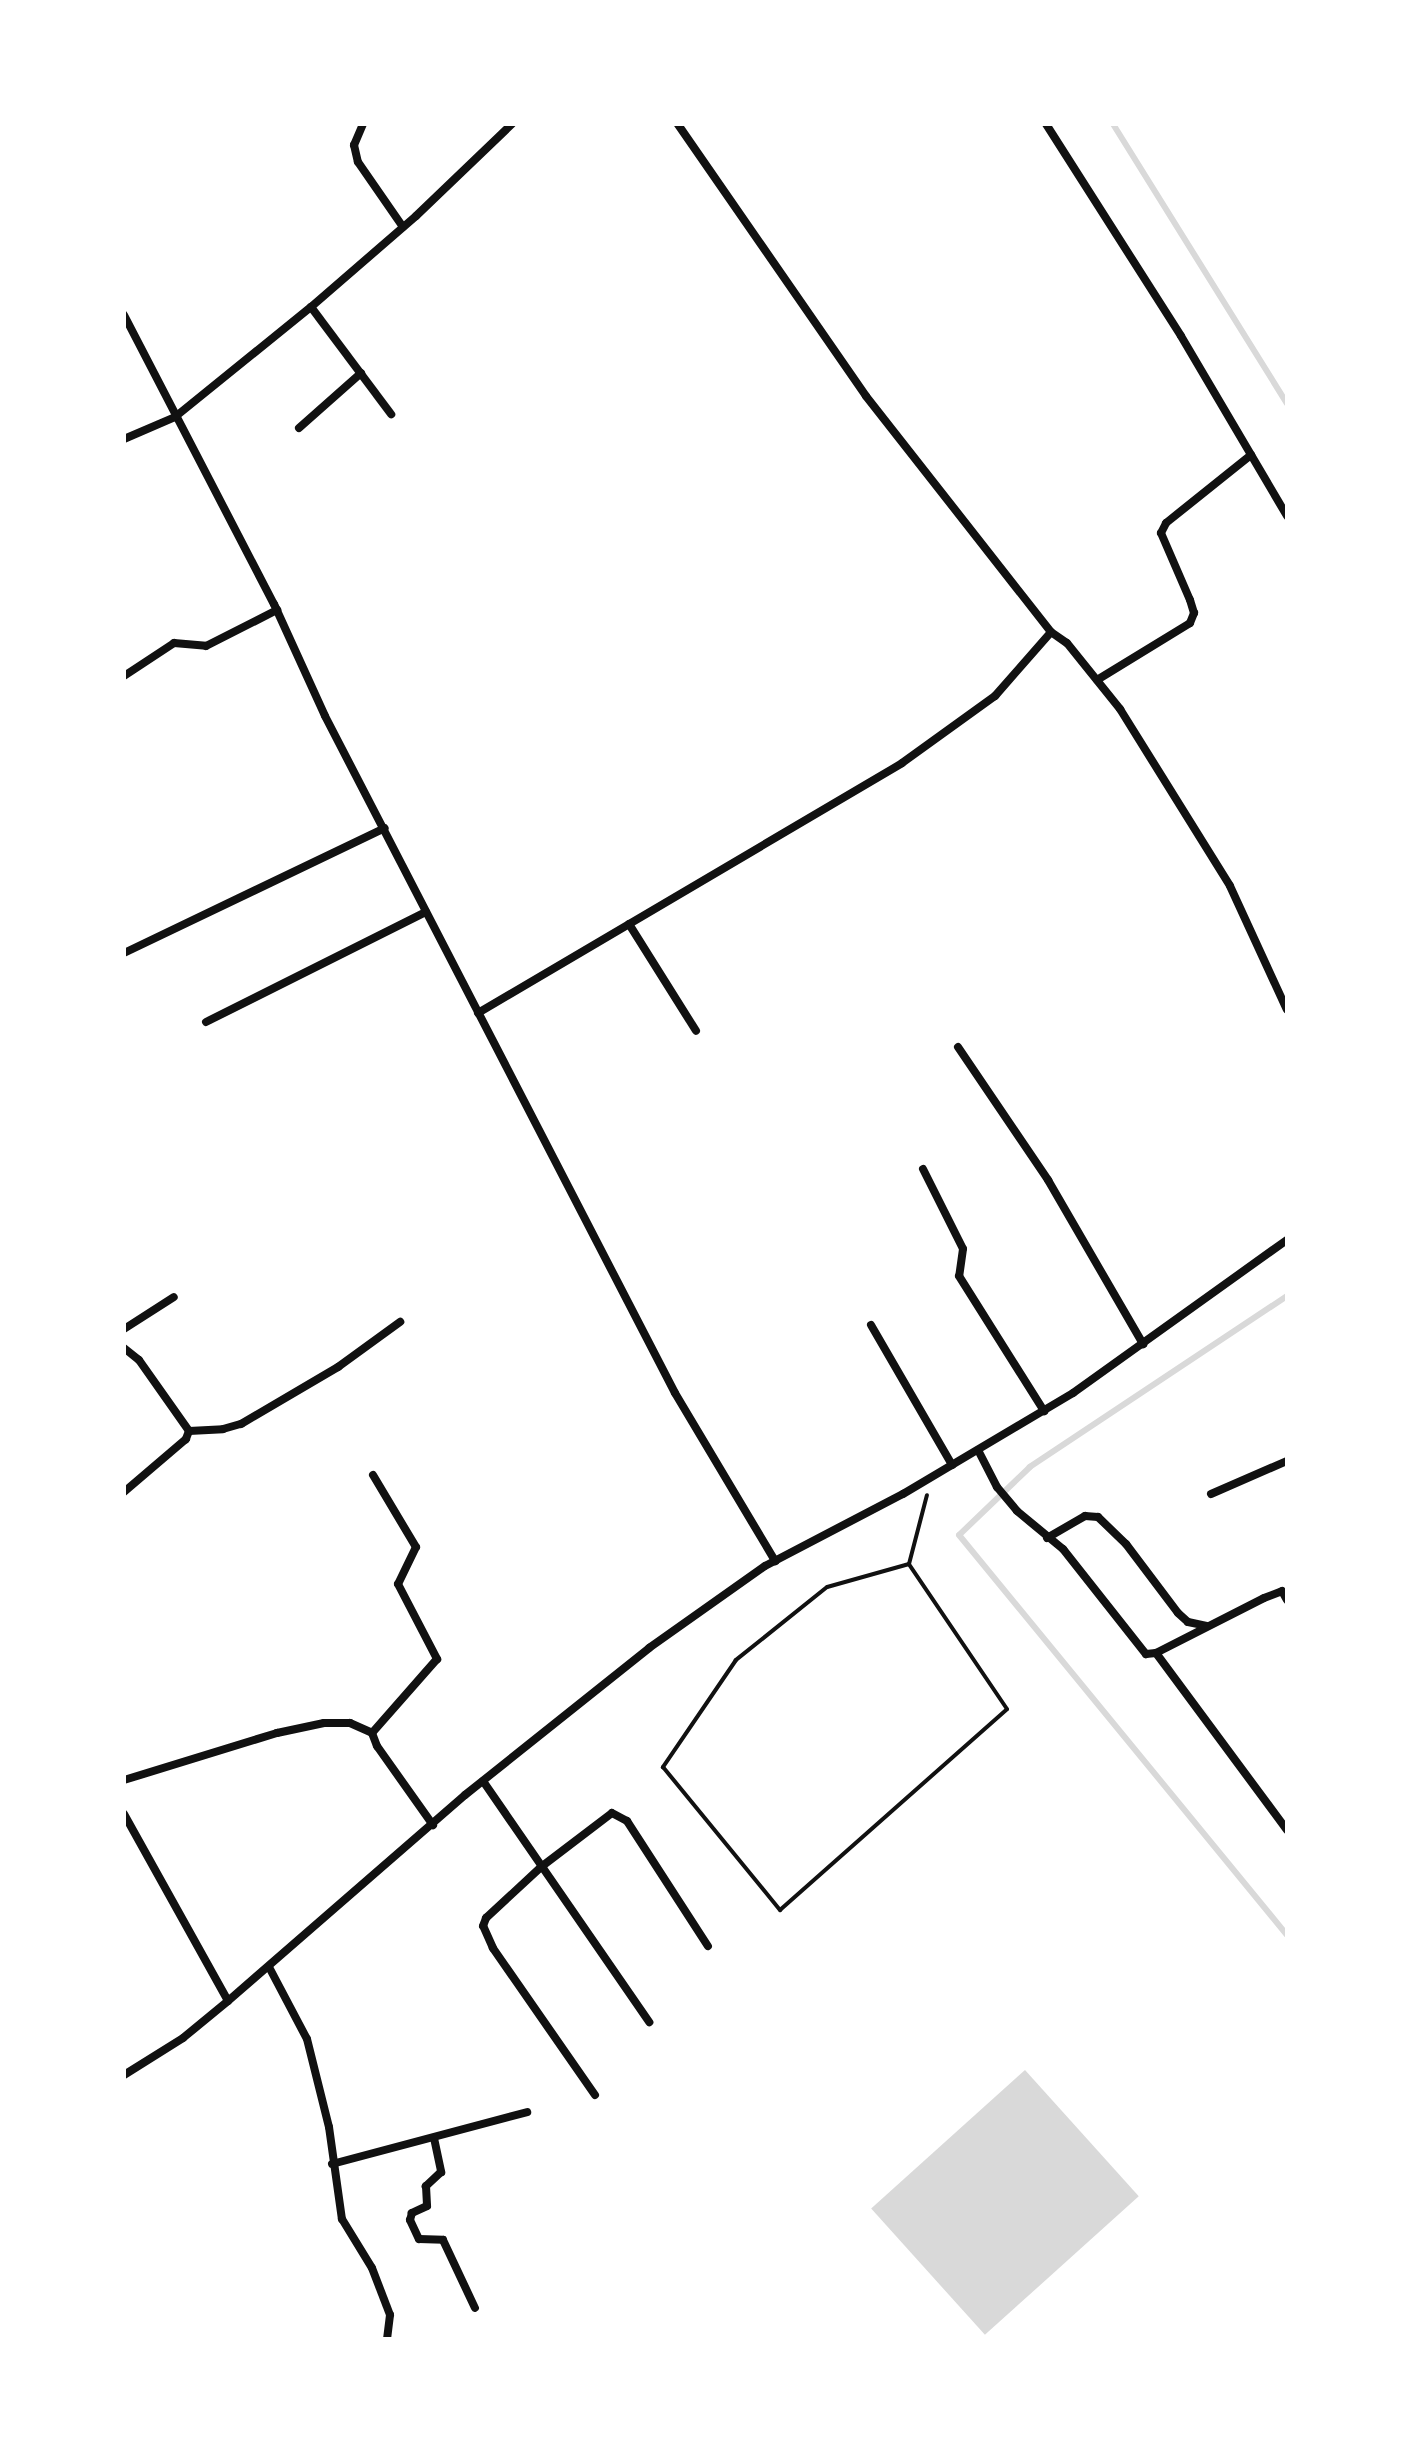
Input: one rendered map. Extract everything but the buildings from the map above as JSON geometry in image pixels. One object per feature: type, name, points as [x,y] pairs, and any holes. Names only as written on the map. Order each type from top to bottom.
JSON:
[{"type":"street","points":[[363,124],[354,145],[358,162],[403,227]]},
{"type":"street","points":[[124,439],[175,417],[311,307],[403,227],[512,124]]},
{"type":"street","points":[[678,124],[866,396],[1051,632],[1067,643],[1120,709],[1230,886],[1287,1010]]},
{"type":"street","points":[[1046,124],[1181,336],[1287,516]]},
{"type":"street","points":[[311,307],[391,414]]},
{"type":"street","points":[[124,315],[277,610],[325,716],[563,1170],[675,1393],[775,1561]]},
{"type":"street","points":[[299,428],[361,373]]},
{"type":"street","points":[[1097,680],[1190,623],[1194,613],[1190,600],[1161,533],[1166,523],[1251,455]]},
{"type":"street","points":[[124,676],[174,643],[206,646],[277,610]]},
{"type":"street","points":[[478,1013],[902,763],[995,696],[1051,632]]},
{"type":"street","points":[[124,953],[385,828]]},
{"type":"street","points":[[206,1022],[426,912]]},
{"type":"street","points":[[629,924],[696,1031]]},
{"type":"street","points":[[958,1047],[1048,1180],[1143,1344]]},
{"type":"street","points":[[923,1169],[963,1249],[959,1276],[1044,1411]]},
{"type":"street","points":[[124,2075],[183,2038],[483,1781],[649,1648],[775,1561],[932,1477],[1044,1411],[1287,1240]]},
{"type":"street","points":[[124,1329],[174,1297]]},
{"type":"street","points":[[189,1431],[223,1429],[241,1424],[338,1367],[400,1322]]},
{"type":"street","points":[[871,1325],[952,1465]]},
{"type":"street","points":[[124,1348],[139,1360],[189,1431]]},
{"type":"street","points":[[124,1492],[186,1439],[189,1431]]},
{"type":"street","points":[[978,1450],[997,1487],[1017,1511],[1063,1549],[1146,1654],[1156,1653],[1282,1591],[1287,1600]]},
{"type":"street","points":[[1211,1494],[1287,1461]]},
{"type":"street","points":[[372,1733],[437,1659],[398,1584],[416,1547],[373,1475]]},
{"type":"street","points":[[1047,1538],[1085,1516],[1098,1517],[1126,1544],[1178,1613],[1188,1622],[1209,1626]]},
{"type":"street","points":[[1156,1653],[1287,1830]]},
{"type":"street","points":[[124,1780],[277,1733],[324,1723],[350,1723],[372,1733],[377,1746],[433,1825]]},
{"type":"street","points":[[483,1781],[649,2022]]},
{"type":"street","points":[[124,1814],[228,2001]]},
{"type":"street","points":[[595,2095],[493,1948],[483,1926],[486,1918],[541,1867],[604,1816],[620,1816],[708,1946]]},
{"type":"street","points":[[269,1967],[307,2039],[329,2127],[342,2219],[372,2268],[390,2315],[387,2339]]},
{"type":"street","points":[[332,2164],[527,2112]]},
{"type":"street","points":[[434,2138],[441,2172],[426,2186],[427,2206],[412,2213],[410,2220],[419,2239],[443,2240],[475,2308]]},
{"type":"path","points":[[909,1564],[827,1587],[736,1660],[663,1767],[780,1910],[1007,1709],[909,1564],[932,1477]]},
{"type":"shaded area","points":[[1025,2070],[1139,2196],[985,2335],[871,2209]]},
{"type":"waterway","points":[[1113,124],[1287,403]]},
{"type":"waterway","points":[[1287,1296],[1030,1467],[959,1535],[1287,1935]]}]
